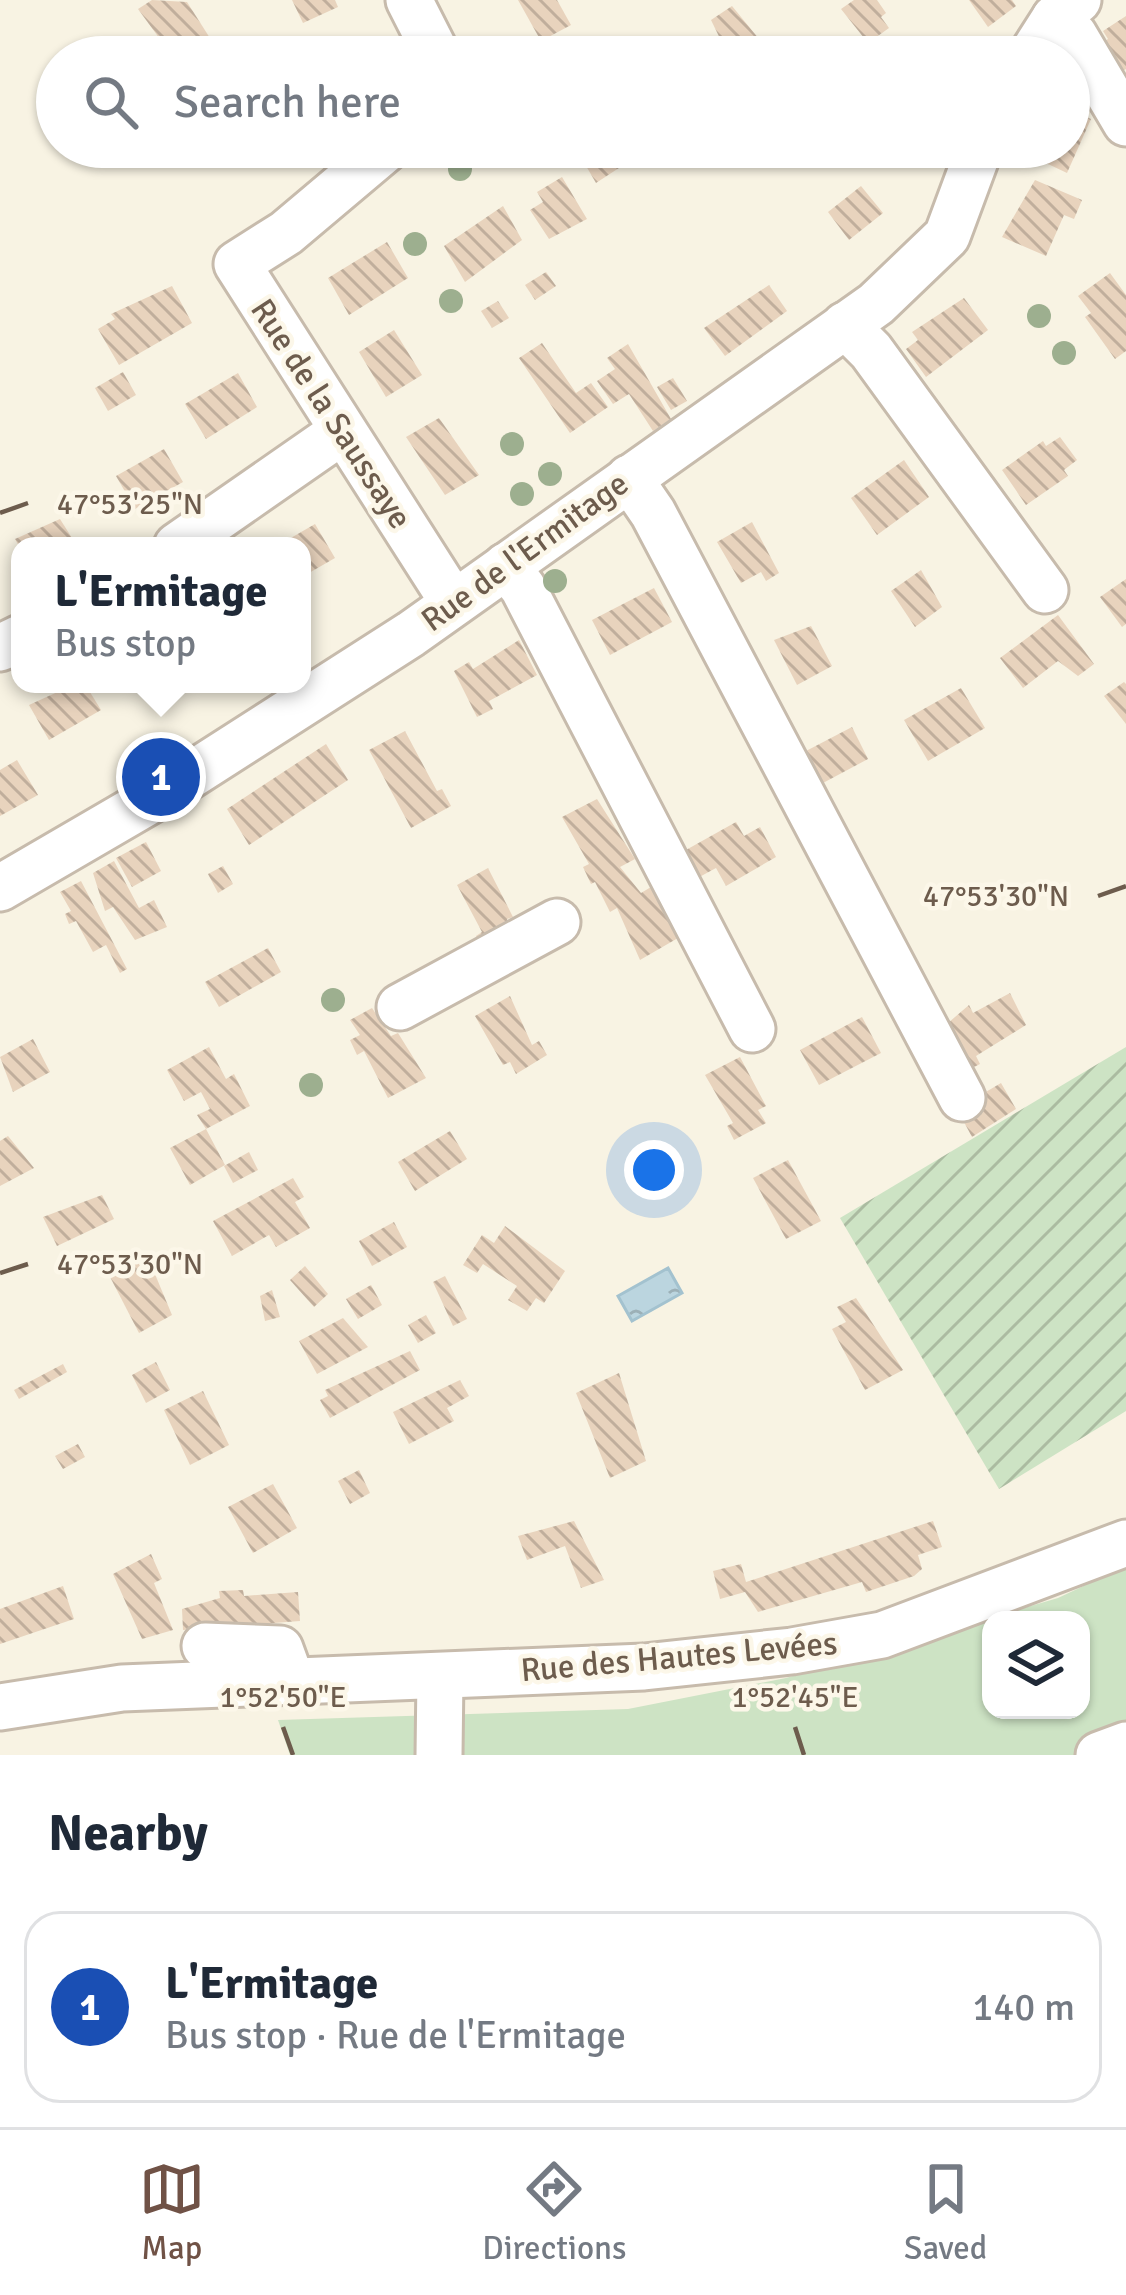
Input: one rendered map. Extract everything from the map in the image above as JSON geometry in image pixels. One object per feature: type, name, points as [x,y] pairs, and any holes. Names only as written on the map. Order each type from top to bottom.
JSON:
[{"type":"street","points":[[409,0],[427,36]]},
{"type":"street","points":[[1046,36],[1067,9]]},
{"type":"street","points":[[1090,61],[1126,123]]},
{"type":"street","name":"Rue de la Saussaye","points":[[363,168],[286,233],[237,264],[453,602]]},
{"type":"street","name":"Rue de l'Ermitage","points":[[0,888],[158,796],[453,602],[845,326],[947,236],[972,168]]},
{"type":"street","points":[[845,326],[871,351],[1045,590]]},
{"type":"street","points":[[190,537],[341,432]]},
{"type":"street","points":[[629,478],[653,513],[962,1098]]},
{"type":"street","points":[[506,566],[523,588],[752,1029]]},
{"type":"street","points":[[400,1006],[557,922]]},
{"type":"street","name":"Rue des Hautes Levées","points":[[0,1707],[122,1688],[644,1667],[882,1635],[1047,1577],[1126,1543]]},
{"type":"street","points":[[205,1646],[280,1649],[292,1682]]},
{"type":"street","points":[[439,1755],[440,1676]]},
{"type":"street","points":[[1099,1755],[1126,1745]]},
{"type":"green space","points":[[1126,1047],[1126,1411],[999,1489],[840,1218]]},
{"type":"green space","points":[[1126,1566],[1126,1755],[290,1755],[278,1720],[628,1709],[786,1678],[982,1620],[982,1719],[1090,1719],[1090,1611],[1014,1611],[1058,1598]]},
{"type":"water","points":[[668,1268],[682,1293],[632,1321],[618,1296]]},
{"type":"building","points":[[152,0],[187,2],[209,36],[158,36],[138,9]]},
{"type":"building","points":[[292,0],[335,0],[338,7],[303,23]]},
{"type":"building","points":[[518,0],[557,0],[571,25],[550,36],[538,36]]},
{"type":"building","points":[[854,0],[877,0],[889,28],[878,36],[862,36],[841,9]]},
{"type":"building","points":[[969,0],[1012,0],[1016,6],[988,27]]},
{"type":"building","points":[[732,6],[757,36],[719,36],[711,20]]},
{"type":"building","points":[[1126,16],[1126,69],[1114,76],[1096,47],[1108,39],[1103,31]]},
{"type":"building","points":[[587,168],[619,168],[596,183]]},
{"type":"building","points":[[562,177],[587,219],[549,239],[530,210],[543,202],[537,192]]},
{"type":"building","points":[[1035,180],[1082,200],[1074,219],[1064,215],[1046,256],[1002,237]]},
{"type":"building","points":[[861,186],[883,213],[849,240],[828,212]]},
{"type":"building","points":[[503,206],[522,240],[465,282],[444,246]]},
{"type":"building","points":[[387,242],[408,278],[349,315],[328,278]]},
{"type":"building","points":[[546,272],[556,286],[535,300],[525,285]]},
{"type":"building","points":[[1110,273],[1126,295],[1126,351],[1115,359],[1085,317],[1091,313],[1078,296]]},
{"type":"building","points":[[769,285],[787,311],[725,356],[704,328]]},
{"type":"building","points":[[172,286],[192,323],[119,365],[98,329],[115,319],[111,314]]},
{"type":"building","points":[[964,298],[988,330],[926,377],[906,349],[918,340],[912,332]]},
{"type":"building","points":[[498,301],[509,318],[492,328],[481,311]]},
{"type":"building","points":[[394,330],[422,375],[386,397],[359,352]]},
{"type":"building","points":[[542,343],[576,393],[591,383],[608,407],[570,433],[519,358]]},
{"type":"building","points":[[628,344],[671,419],[653,431],[629,394],[613,404],[597,381],[615,369],[607,358]]},
{"type":"building","points":[[123,372],[136,395],[108,411],[95,388]]},
{"type":"building","points":[[238,373],[257,407],[206,439],[185,404]]},
{"type":"building","points":[[673,378],[687,401],[671,410],[657,387]]},
{"type":"building","points":[[439,418],[479,475],[445,495],[406,437]]},
{"type":"building","points":[[1060,437],[1077,460],[1064,470],[1068,476],[1026,505],[1002,470],[1043,441],[1046,446]]},
{"type":"building","points":[[164,449],[183,482],[135,509],[116,476]]},
{"type":"building","points":[[904,460],[929,497],[877,535],[851,498]]},
{"type":"building","points":[[60,519],[71,537],[20,537]]},
{"type":"building","points":[[752,522],[779,573],[766,581],[761,572],[741,583],[717,542]]},
{"type":"building","points":[[315,524],[335,558],[311,572],[311,537],[293,537]]},
{"type":"building","points":[[921,570],[942,607],[915,627],[891,591]]},
{"type":"building","points":[[1126,579],[1126,624],[1122,627],[1100,597]]},
{"type":"building","points":[[654,588],[672,622],[610,655],[592,620]]},
{"type":"building","points":[[1058,615],[1094,664],[1078,676],[1058,661],[1023,688],[1000,658]]},
{"type":"building","points":[[811,626],[832,666],[797,685],[774,640]]},
{"type":"building","points":[[519,640],[537,675],[489,701],[493,709],[477,717],[454,671],[469,662],[473,669]]},
{"type":"building","points":[[1126,684],[1126,724],[1104,696]]},
{"type":"building","points":[[961,688],[985,728],[928,761],[904,720]]},
{"type":"building","points":[[55,693],[91,693],[101,710],[49,740],[29,705]]},
{"type":"building","points":[[852,727],[868,759],[823,783],[806,751]]},
{"type":"building","points":[[405,731],[437,791],[442,789],[451,806],[411,828],[369,750]]},
{"type":"building","points":[[326,744],[348,780],[249,845],[227,809]]},
{"type":"building","points":[[17,760],[38,795],[0,816],[0,770]]},
{"type":"building","points":[[597,799],[635,859],[620,867],[641,893],[651,887],[678,938],[640,960],[617,908],[610,912],[595,882],[591,884],[583,867],[589,864],[562,817]]},
{"type":"building","points":[[736,822],[744,836],[760,827],[776,857],[726,886],[716,868],[692,881],[677,855]]},
{"type":"building","points":[[146,842],[161,871],[132,887],[116,858]]},
{"type":"building","points":[[114,861],[139,908],[154,900],[167,927],[135,940],[113,907],[105,911],[93,873]]},
{"type":"building","points":[[223,866],[233,884],[218,893],[208,874]]},
{"type":"building","points":[[488,868],[513,917],[507,919],[513,933],[482,949],[476,936],[482,932],[457,885]]},
{"type":"building","points":[[81,881],[127,969],[120,973],[106,945],[93,952],[76,921],[69,924],[65,914],[71,911],[60,892]]},
{"type":"building","points":[[268,948],[281,972],[219,1007],[205,982]]},
{"type":"building","points":[[1010,993],[1026,1025],[976,1056],[980,1064],[964,1072],[941,1029],[969,1005],[973,1013]]},
{"type":"building","points":[[510,996],[532,1045],[539,1041],[547,1055],[516,1074],[510,1062],[503,1065],[475,1016]]},
{"type":"building","points":[[372,1008],[391,1036],[398,1033],[426,1078],[388,1098],[364,1051],[357,1055],[350,1040],[360,1035],[350,1020]]},
{"type":"building","points":[[862,1017],[881,1053],[819,1085],[800,1050]]},
{"type":"building","points":[[33,1039],[50,1072],[13,1092],[0,1057]]},
{"type":"building","points":[[209,1047],[226,1079],[234,1074],[250,1106],[206,1129],[197,1115],[210,1109],[201,1092],[184,1101],[167,1070]]},
{"type":"building","points":[[740,1057],[766,1106],[758,1110],[766,1123],[734,1140],[727,1126],[733,1123],[705,1075]]},
{"type":"building","points":[[1001,1083],[1016,1109],[972,1137],[957,1109]]},
{"type":"building","points":[[206,1129],[225,1165],[190,1185],[170,1148]]},
{"type":"building","points":[[450,1131],[467,1159],[415,1191],[398,1162]]},
{"type":"building","points":[[8,1136],[34,1168],[0,1186],[0,1141]]},
{"type":"building","points":[[249,1152],[258,1170],[233,1183],[224,1166]]},
{"type":"building","points":[[788,1160],[821,1221],[786,1239],[753,1178]]},
{"type":"building","points":[[293,1178],[304,1197],[295,1202],[310,1228],[276,1247],[269,1235],[232,1256],[213,1221]]},
{"type":"building","points":[[102,1195],[114,1219],[57,1246],[43,1217]]},
{"type":"building","points":[[394,1222],[407,1247],[372,1266],[359,1241]]},
{"type":"building","points":[[505,1226],[565,1271],[544,1303],[536,1298],[527,1311],[508,1300],[517,1286],[483,1264],[477,1273],[463,1265],[482,1235],[494,1243]]},
{"type":"building","points":[[147,1255],[172,1315],[139,1333],[109,1275]]},
{"type":"building","points":[[305,1266],[328,1294],[314,1307],[290,1280]]},
{"type":"building","points":[[445,1276],[467,1319],[453,1326],[433,1282]]},
{"type":"building","points":[[371,1285],[382,1305],[358,1319],[346,1299]]},
{"type":"building","points":[[272,1290],[280,1317],[265,1321],[260,1296]]},
{"type":"building","points":[[856,1298],[903,1370],[865,1390],[832,1329],[846,1322],[837,1307]]},
{"type":"building","points":[[426,1315],[436,1333],[418,1343],[408,1325]]},
{"type":"building","points":[[343,1318],[368,1347],[317,1374],[299,1341]]},
{"type":"building","points":[[410,1351],[420,1370],[330,1418],[320,1400],[328,1396],[325,1390]]},
{"type":"building","points":[[156,1362],[170,1390],[146,1403],[132,1375]]},
{"type":"building","points":[[63,1364],[67,1372],[19,1399],[14,1390]]},
{"type":"building","points":[[619,1373],[646,1461],[610,1478],[576,1393]]},
{"type":"building","points":[[460,1380],[469,1396],[447,1408],[454,1421],[409,1444],[393,1412]]},
{"type":"building","points":[[203,1391],[229,1445],[190,1465],[164,1410]]},
{"type":"building","points":[[78,1444],[85,1457],[63,1469],[55,1456]]},
{"type":"building","points":[[359,1470],[370,1493],[350,1504],[338,1481]]},
{"type":"building","points":[[273,1484],[297,1528],[253,1553],[228,1507]]},
{"type":"building","points":[[574,1521],[604,1580],[581,1588],[565,1546],[527,1560],[518,1536]]},
{"type":"building","points":[[933,1521],[942,1547],[918,1555],[922,1569],[914,1576],[866,1592],[862,1582],[758,1612],[745,1592],[720,1599],[713,1571],[741,1564],[746,1582]]},
{"type":"building","points":[[151,1554],[162,1579],[154,1583],[173,1630],[142,1639],[113,1574]]},
{"type":"building","points":[[63,1586],[74,1619],[0,1644],[0,1609]]},
{"type":"building","points":[[243,1590],[244,1596],[298,1592],[300,1621],[183,1630],[182,1609],[220,1598],[219,1591]]},
{"type":"place","name":"L'Ermitage","points":[[161,777]]}]
